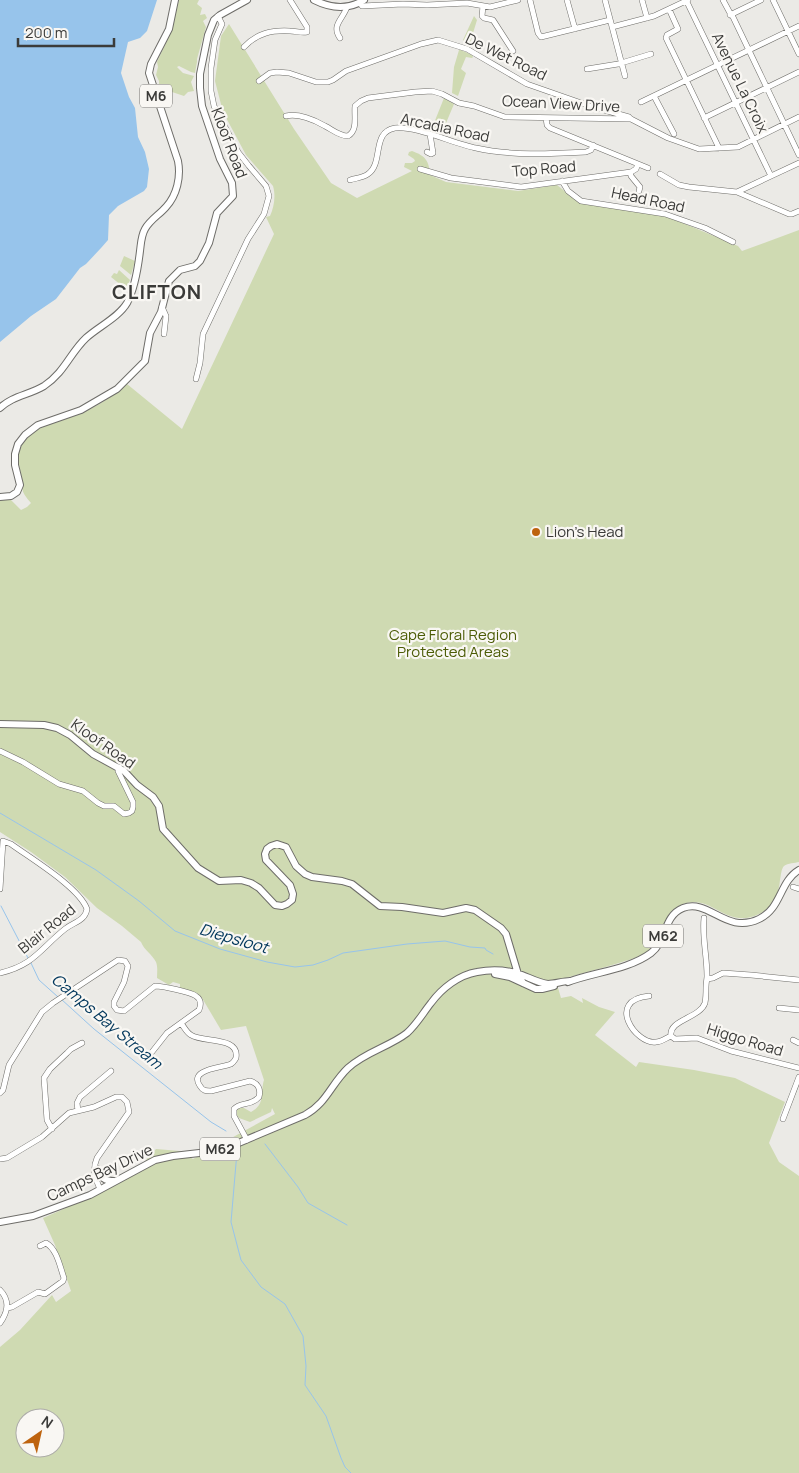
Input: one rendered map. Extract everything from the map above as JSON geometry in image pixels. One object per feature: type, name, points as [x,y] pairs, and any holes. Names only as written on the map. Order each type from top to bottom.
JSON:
[{"type":"main road","name":"M6","points":[[0,408],[15,398],[34,391],[47,383],[63,368],[86,338],[124,307],[135,275],[144,231],[150,221],[166,207],[175,193],[180,173],[178,159],[149,72],[151,64],[169,29],[175,0]]},
{"type":"main road","name":"Kloof Road","points":[[0,497],[12,496],[19,489],[20,482],[15,465],[15,454],[18,444],[28,432],[41,424],[80,410],[117,389],[142,364],[146,359],[150,333],[162,307],[170,281],[180,270],[195,266],[200,261],[208,243],[217,213],[233,193],[232,183],[220,158],[204,115],[200,97],[201,66],[212,25],[218,16],[247,0]]},
{"type":"main road","points":[[314,0],[328,6],[347,6],[362,1]]},
{"type":"main road","name":"Kloof Road","points":[[0,724],[41,725],[55,728],[72,736],[96,756],[126,772],[136,784],[154,798],[159,808],[162,826],[167,834],[197,867],[217,880],[249,882],[259,888],[274,904],[280,906],[287,904],[293,896],[292,887],[265,858],[269,847],[276,844],[281,845],[286,847],[297,867],[304,873],[312,877],[350,884],[360,889],[380,906],[402,906],[443,913],[466,908],[477,911],[501,928],[506,934],[518,974]]},
{"type":"main road","name":"M62","points":[[528,981],[538,984],[536,989],[542,989],[640,959],[649,954],[660,943],[671,917],[687,907],[703,908],[734,922],[758,919],[774,908],[787,882],[799,870]]},
{"type":"main road","name":"Camps Bay Drive","points":[[0,1222],[33,1216],[90,1195],[155,1160],[229,1147],[316,1109],[342,1074],[352,1064],[408,1032],[437,996],[450,984],[465,975],[493,970],[518,974],[528,981]]},
{"type":"main road","name":"Camps Bay Drive","points":[[450,984],[471,976],[486,974],[502,975],[528,981]]},
{"type":"main road","name":"M62","points":[[528,981],[549,984],[570,981]]},
{"type":"main road","points":[[97,1169],[105,1180],[116,1181]]},
{"type":"street","points":[[244,47],[257,36],[270,32],[307,32],[307,27],[290,0]]},
{"type":"street","points":[[362,1],[362,6],[469,3],[494,6],[518,0]]},
{"type":"street","points":[[530,0],[538,33],[542,37],[610,20]]},
{"type":"street","points":[[567,0],[575,29]]},
{"type":"street","points":[[605,0],[625,76]]},
{"type":"street","points":[[642,0],[647,18]]},
{"type":"street","points":[[612,27],[647,18],[687,0]]},
{"type":"street","name":"Avenue La Croix","points":[[687,0],[771,176]]},
{"type":"street","points":[[723,0],[799,155]]},
{"type":"street","points":[[730,14],[761,0]]},
{"type":"street","points":[[773,0],[799,54]]},
{"type":"street","points":[[340,38],[336,33],[336,25],[347,6]]},
{"type":"street","points":[[483,6],[482,17],[493,20],[513,52]]},
{"type":"street","points":[[668,9],[678,29],[666,37],[719,148]]},
{"type":"street","points":[[196,379],[203,334],[248,240],[264,214],[269,196],[266,186],[238,152],[214,106],[211,68],[214,43],[222,23],[218,16]]},
{"type":"street","points":[[212,25],[218,30]]},
{"type":"street","points":[[641,102],[799,26]]},
{"type":"street","name":"De Wet Road","points":[[259,81],[270,73],[277,72],[289,73],[316,82],[328,82],[346,71],[421,44],[440,40],[467,49],[526,84],[631,119]]},
{"type":"street","points":[[587,69],[621,63],[651,54]]},
{"type":"street","points":[[704,118],[799,72]]},
{"type":"street","name":"Ocean View Drive","points":[[286,116],[298,116],[321,124],[341,135],[348,136],[354,130],[355,106],[362,100],[429,91],[505,117],[631,119],[695,149],[735,148],[799,117]]},
{"type":"street","points":[[654,96],[674,134]]},
{"type":"street","points":[[546,118],[546,124],[549,128],[648,168]]},
{"type":"street","name":"Arcadia Road","points":[[350,180],[363,177],[372,170],[376,163],[380,139],[389,130],[402,128],[430,134],[474,148],[523,154],[586,152],[593,145]]},
{"type":"street","points":[[427,152],[433,153],[430,134]]},
{"type":"street","points":[[737,192],[799,162],[792,143]]},
{"type":"street","points":[[638,164],[635,170],[630,172],[630,175],[640,186],[639,191]]},
{"type":"street","name":"Top Road","points":[[420,169],[451,178],[526,187],[630,172]]},
{"type":"street","points":[[660,174],[683,186],[737,192],[789,214],[799,211]]},
{"type":"street","name":"Head Road","points":[[562,182],[570,193],[581,200],[667,214],[705,228],[733,242]]},
{"type":"street","points":[[747,188],[748,197]]},
{"type":"street","points":[[162,307],[166,316],[164,334]]},
{"type":"street","points":[[0,751],[23,762],[59,784],[83,791],[101,805],[114,806],[123,814],[126,814],[132,811],[133,802],[118,768]]},
{"type":"street","name":"Blair Road","points":[[0,889],[3,841],[11,844],[56,876],[81,899],[87,908],[83,918],[66,928],[29,962],[0,974]]},
{"type":"street","name":"Higgo Road","points":[[704,918],[707,979],[704,1005],[697,1012],[673,1027],[670,1032],[671,1036],[675,1039],[700,1039],[731,1051],[799,1068]]},
{"type":"street","points":[[0,1093],[3,1090],[10,1063],[42,1012],[116,960],[122,959],[126,961],[128,966],[123,986],[114,1002],[114,1006],[119,1011],[124,1010],[152,988],[159,986],[195,995],[200,1000],[200,1009],[164,1036],[152,1052]]},
{"type":"street","points":[[707,979],[723,974],[799,980]]},
{"type":"street","points":[[649,996],[634,1000],[628,1005],[627,1012],[630,1026],[650,1042],[658,1042],[671,1036]]},
{"type":"street","points":[[779,1008],[799,1008]]},
{"type":"street","points":[[181,1023],[193,1036],[228,1043],[234,1046],[236,1050],[236,1058],[231,1063],[204,1070],[200,1073],[198,1079],[202,1089],[211,1091],[248,1081],[252,1081],[259,1088],[259,1097],[255,1102],[240,1105],[234,1110],[234,1116],[247,1140]]},
{"type":"street","points":[[793,1040],[799,1043]]},
{"type":"street","points":[[52,1129],[47,1120],[44,1078],[71,1048],[82,1043]]},
{"type":"street","points":[[78,1111],[76,1104],[80,1097],[111,1071]]},
{"type":"street","points":[[783,1119],[799,1077]]},
{"type":"street","points":[[0,1159],[7,1158],[42,1137],[68,1114],[94,1107],[116,1097],[122,1097],[130,1108],[128,1114],[96,1159],[95,1178],[102,1188]]},
{"type":"street","points":[[100,1154],[97,1169],[102,1188]]},
{"type":"street","points":[[7,1308],[38,1292],[45,1294],[62,1282],[64,1278],[50,1244],[46,1243],[40,1246]]},
{"type":"street","points":[[54,1271],[60,1267]]},
{"type":"street","points":[[0,1290],[4,1294],[7,1308],[0,1323]]},
{"type":"green space","points":[[179,0],[199,0],[197,4],[202,8],[200,15],[205,14],[207,18],[203,21],[206,27],[195,73],[179,66],[177,67],[183,73],[194,76],[191,82],[194,91],[188,92],[184,96],[160,88],[156,75],[157,62],[171,32]]},
{"type":"green space","points":[[474,16],[477,20],[470,43],[468,44],[463,40]]},
{"type":"green space","name":"Cape Floral Region Protected Areas","points":[[229,24],[294,129],[331,183],[357,198],[412,171],[404,167],[405,163],[415,161],[408,155],[412,151],[421,155],[426,160],[430,175],[446,182],[518,191],[557,185],[577,201],[666,216],[738,246],[742,251],[799,230],[799,862],[784,866],[774,900],[768,908],[759,914],[748,918],[738,918],[729,916],[705,904],[696,902],[686,903],[678,906],[667,917],[659,937],[644,954],[556,981],[561,998],[571,996],[583,1003],[582,998],[599,1007],[615,1012],[595,1035],[636,1067],[639,1062],[735,1078],[785,1102],[769,1143],[779,1162],[799,1176],[799,1473],[0,1473],[0,1347],[20,1330],[52,1295],[56,1302],[71,1291],[55,1245],[43,1218],[66,1208],[84,1194],[119,1182],[137,1170],[156,1149],[180,1151],[193,1159],[275,1114],[272,1108],[271,1112],[250,1122],[239,1118],[237,1115],[239,1108],[244,1108],[251,1112],[256,1109],[261,1102],[264,1080],[246,1026],[221,1030],[197,993],[180,989],[180,984],[173,982],[169,985],[157,978],[156,962],[141,942],[97,908],[65,877],[0,832],[0,499],[9,498],[21,510],[31,503],[23,490],[19,460],[20,449],[24,440],[40,429],[95,407],[127,384],[182,429],[274,234],[266,217],[270,216],[273,205],[273,186],[246,155],[223,112],[215,81],[221,36]]},
{"type":"green space","points":[[459,50],[473,57],[466,57],[461,69],[466,73],[458,96],[452,93],[454,67]]},
{"type":"green space","points":[[444,98],[454,104],[441,135],[433,133],[432,128]]},
{"type":"green space","points":[[124,256],[135,261],[131,275],[120,266]]},
{"type":"green space","points":[[119,270],[130,280],[126,289],[111,277],[114,273],[117,274]]},
{"type":"water","points":[[0,0],[157,0],[147,31],[140,38],[128,42],[121,73],[135,108],[138,137],[145,152],[149,169],[147,187],[144,191],[118,206],[109,215],[108,240],[80,268],[56,299],[31,316],[0,342]]},
{"type":"waterway","name":"Diepsloot","points":[[0,813],[96,870],[139,901],[175,931],[220,949],[267,962],[295,967],[313,965],[343,953],[445,941],[470,947],[485,948],[493,954]]},
{"type":"waterway","name":"Camps Bay Stream","points":[[1,906],[28,958]]},
{"type":"waterway","name":"Camps Bay Stream","points":[[31,963],[39,980],[58,997]]},
{"type":"waterway","name":"Camps Bay Stream","points":[[61,999],[94,1029],[211,1122],[226,1131]]},
{"type":"waterway","name":"Camps Bay Stream","points":[[265,1144],[308,1203],[347,1225]]},
{"type":"waterway","name":"Camps Bay Stream","points":[[237,1152],[231,1222],[241,1260],[261,1287],[285,1304],[303,1336],[306,1366],[305,1385],[326,1416],[341,1458],[345,1467],[351,1473]]},
{"type":"place","name":"Lion's Head","points":[[536,532]]},
{"type":"district","name":"CLIFTON","points":[[157,292]]}]
